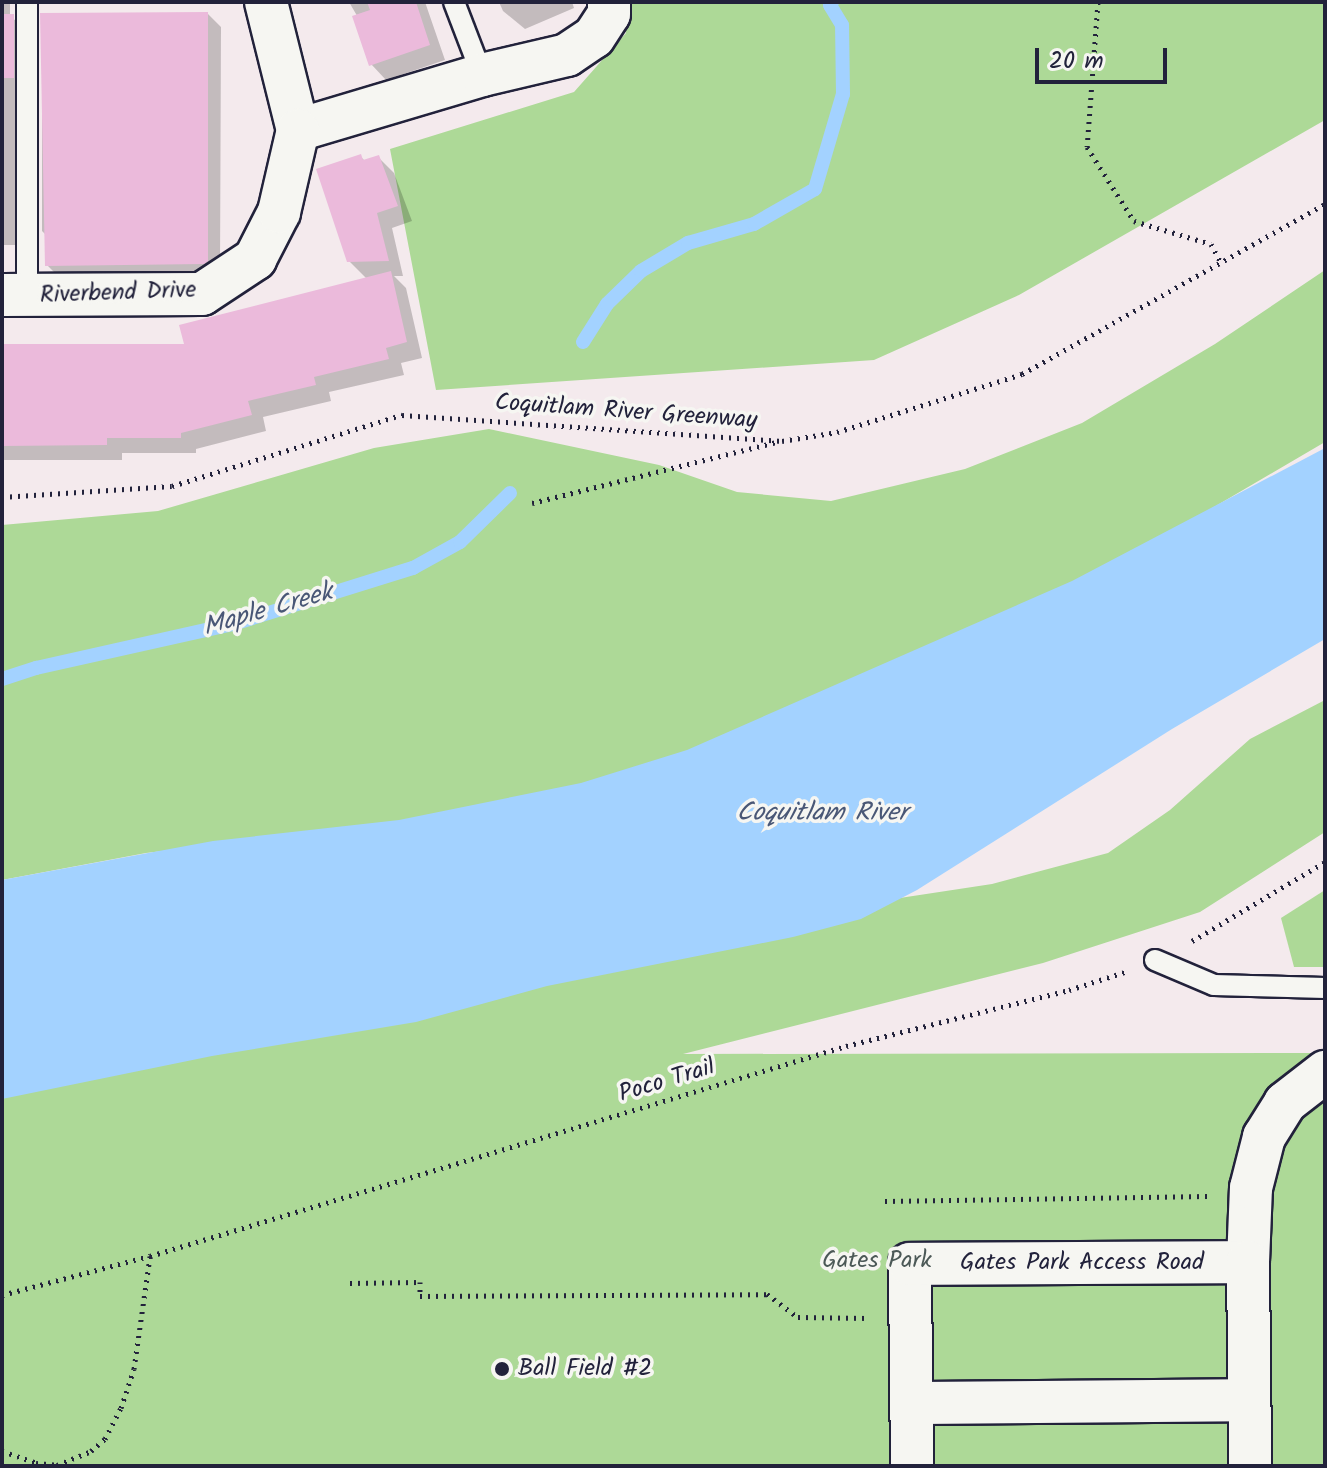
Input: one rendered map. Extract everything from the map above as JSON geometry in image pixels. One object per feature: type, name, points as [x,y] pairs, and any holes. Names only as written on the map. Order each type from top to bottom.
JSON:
[{"type":"street","name":"Riverbend Drive","points":[[14,295],[202,294],[255,259],[279,212],[298,130],[266,2]]},
{"type":"street","points":[[298,130],[482,75],[567,55],[594,37],[609,14],[609,2]]},
{"type":"street","points":[[1250,1466],[1248,1262],[1251,1188],[1264,1137],[1285,1103],[1325,1072]]},
{"type":"street","name":"Gates Park Access Road","points":[[912,1466],[910,1264],[1248,1262]]},
{"type":"street","points":[[912,1403],[1249,1400]]},
{"type":"lane","name":"Riverbend Drive","points":[[14,295],[27,2]]},
{"type":"lane","points":[[454,2],[482,75]]},
{"type":"lane","points":[[1155,960],[1214,985],[1325,988]]},
{"type":"path","points":[[1098,2],[1087,147],[1134,221],[1211,244],[1221,263]]},
{"type":"path","name":"Coquitlam River Greenway","points":[[2,497],[172,486],[402,415],[782,441],[837,432],[1022,374],[1325,204]]},
{"type":"path","points":[[532,503],[782,441]]},
{"type":"path","name":"Poco Trail","points":[[2,1295],[150,1256],[846,1046],[1069,990],[1155,960],[1325,862]]},
{"type":"path","points":[[885,1201],[1214,1196],[1214,1185]]},
{"type":"path","points":[[2,1451],[36,1463],[57,1465],[91,1451],[105,1439],[121,1408],[134,1369],[150,1256]]},
{"type":"path","points":[[350,1283],[420,1282],[420,1296],[767,1294],[798,1317],[911,1318]]},
{"type":"green space","points":[[618,2],[1325,2],[1325,120],[1019,295],[874,360],[436,390],[390,149],[574,92],[626,33]]},
{"type":"green space","points":[[1325,270],[1325,442],[1052,602],[685,769],[486,813],[146,853],[2,880],[2,525],[158,511],[374,448],[489,429],[659,465],[737,492],[831,501],[965,469],[1082,423],[1215,344]]},
{"type":"green space","name":"Gates Park","points":[[1325,700],[1325,832],[1200,912],[1043,963],[683,1054],[1325,1053],[1325,1466],[2,1466],[2,1077],[834,908],[992,884],[1108,853],[1170,810],[1250,739]]},
{"type":"green space","points":[[1325,890],[1325,967],[1294,967],[1281,918]]},
{"type":"water","name":"Coquitlam River","points":[[1325,448],[1325,639],[1172,729],[917,890],[861,919],[793,937],[547,986],[416,1022],[212,1056],[2,1099],[2,880],[213,841],[399,820],[581,783],[687,750],[1072,581]]},
{"type":"building","points":[[367,2],[416,2],[430,45],[369,66],[352,16],[370,10]]},
{"type":"building","points":[[208,12],[208,261],[204,264],[45,266],[40,13]]},
{"type":"building","points":[[2,14],[14,14],[14,78],[2,78]]},
{"type":"building","points":[[361,154],[363,160],[379,155],[398,206],[377,213],[389,261],[347,262],[316,169]]},
{"type":"building","points":[[391,271],[407,342],[386,348],[389,359],[314,377],[316,385],[248,401],[252,415],[181,433],[181,438],[107,438],[107,445],[2,446],[2,344],[184,344],[179,325]]},
{"type":"waterway","name":"Maple Creek","points":[[583,342],[607,304],[641,271],[688,243],[754,224],[815,189],[843,94],[842,25],[830,5],[832,2]]},
{"type":"waterway","name":"Maple Creek","points":[[2,679],[36,668],[233,624],[413,568],[460,542],[510,493]]},
{"type":"place","name":"Ball Field #2","points":[[502,1369]]}]
